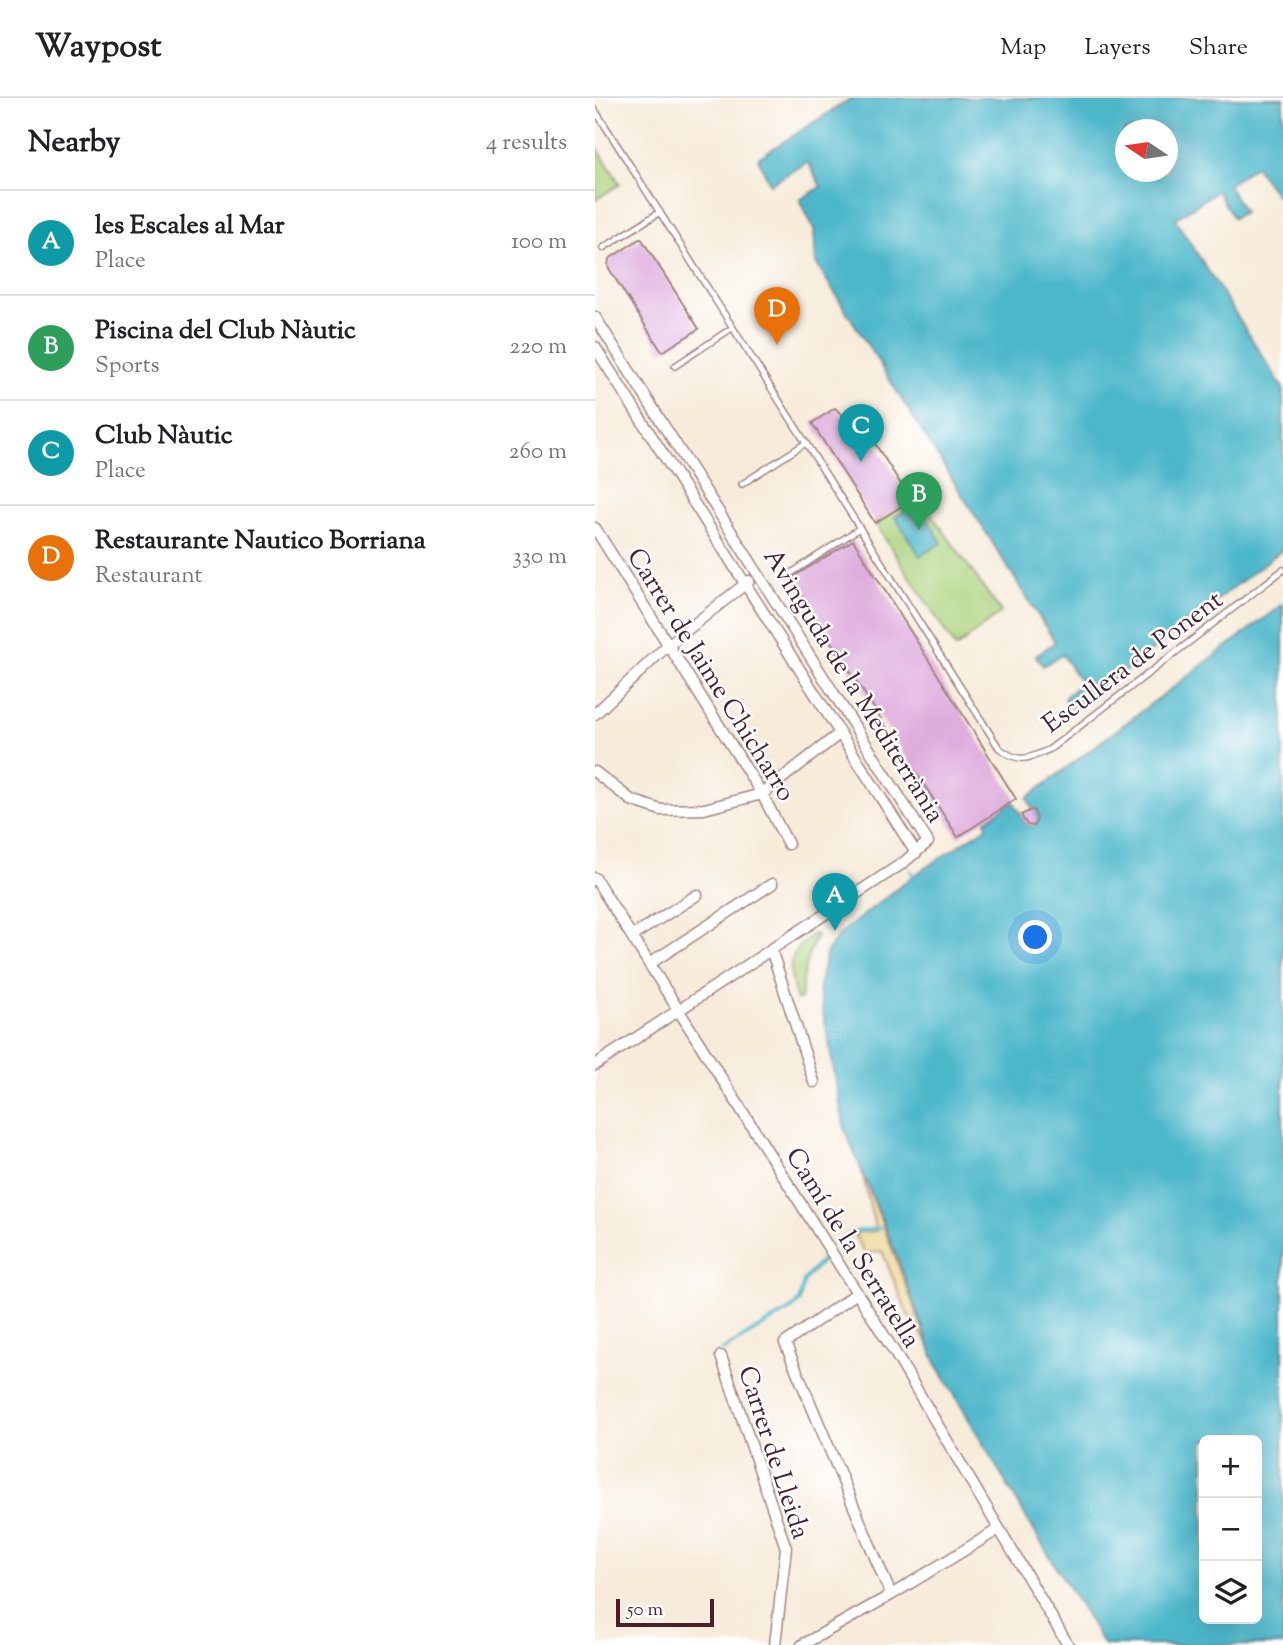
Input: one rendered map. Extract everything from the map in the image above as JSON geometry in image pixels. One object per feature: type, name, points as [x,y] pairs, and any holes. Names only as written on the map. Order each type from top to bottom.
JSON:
[{"type":"street","name":"Avinguda de la Mediterrània","points":[[595,317],[928,842],[916,853],[597,354]]},
{"type":"street","points":[[597,354],[614,346]]},
{"type":"street","name":"Carrer de Jaime Chicharro","points":[[595,528],[762,794],[788,844]]},
{"type":"street","points":[[595,714],[668,645],[759,574]]},
{"type":"street","points":[[595,772],[631,800],[661,810],[704,809],[762,794],[839,734]]},
{"type":"street","points":[[595,1065],[916,853]]},
{"type":"street","name":"Camí de la Serratella","points":[[595,878],[857,1293],[1068,1645]]},
{"type":"street","points":[[649,964],[772,884]]},
{"type":"street","points":[[632,936],[697,895]]},
{"type":"street","points":[[771,948],[814,1082]]},
{"type":"street","points":[[857,1293],[785,1343],[891,1595]]},
{"type":"street","name":"Carrer de Lleida","points":[[721,1356],[786,1548],[775,1645]]},
{"type":"street","points":[[802,1645],[999,1529]]},
{"type":"lane","points":[[595,110],[860,528],[793,572]]},
{"type":"lane","points":[[603,248],[660,212]]},
{"type":"lane","points":[[675,366],[732,328]]},
{"type":"lane","points":[[743,484],[806,443]]},
{"type":"lane","name":"Escullera de Ponent","points":[[860,528],[999,748],[1011,758],[1031,758],[1050,749],[1283,570]]},
{"type":"green space","points":[[595,144],[620,184],[595,200]]},
{"type":"green space","points":[[915,491],[1001,612],[956,648],[875,523]]},
{"type":"green space","points":[[813,934],[817,936],[805,966],[801,999],[797,1000],[791,979],[791,963],[798,948]]},
{"type":"sand","points":[[860,1165],[928,1343],[908,1315],[882,1251],[866,1254],[854,1235],[876,1231]]},
{"type":"water","points":[[852,98],[1283,98],[1283,204],[1255,166],[1228,185],[1244,212],[1233,218],[1217,191],[1175,219],[1283,388],[1283,549],[1084,703],[1082,701],[1071,708],[1064,698],[1081,683],[1062,654],[1043,666],[1036,656],[1055,642],[816,263],[814,229],[800,200],[821,187],[808,162],[770,184],[758,158]]},
{"type":"water","points":[[918,503],[942,543],[920,556],[895,517]]},
{"type":"water","points":[[1283,604],[1283,1645],[1104,1645],[935,1361],[895,1251],[845,1130],[819,988],[827,952],[841,933],[913,876],[987,827],[986,821],[1013,801],[1027,825],[1034,826],[1037,818],[1027,798]]},
{"type":"building","points":[[641,238],[699,329],[662,352],[608,267],[609,259]]},
{"type":"building","points":[[835,408],[842,415],[853,409],[911,500],[875,523],[812,423]]},
{"type":"building","points":[[853,540],[1016,799],[958,837],[790,579]]},
{"type":"building","points":[[1033,809],[1037,818],[1034,826],[1027,825],[1021,815]]},
{"type":"waterway","points":[[911,871],[913,876]]},
{"type":"waterway","points":[[844,1240],[852,1232],[880,1228]]},
{"type":"waterway","points":[[723,1350],[793,1308],[799,1302],[804,1280],[825,1257]]},
{"type":"place","name":"Restaurante Nautico Borriana","points":[[777,345]]},
{"type":"place","name":"Club Nàutic","points":[[861,462]]},
{"type":"place","name":"Piscina del Club Nàutic","points":[[919,530]]},
{"type":"place","name":"les Escales al Mar","points":[[835,931]]}]
